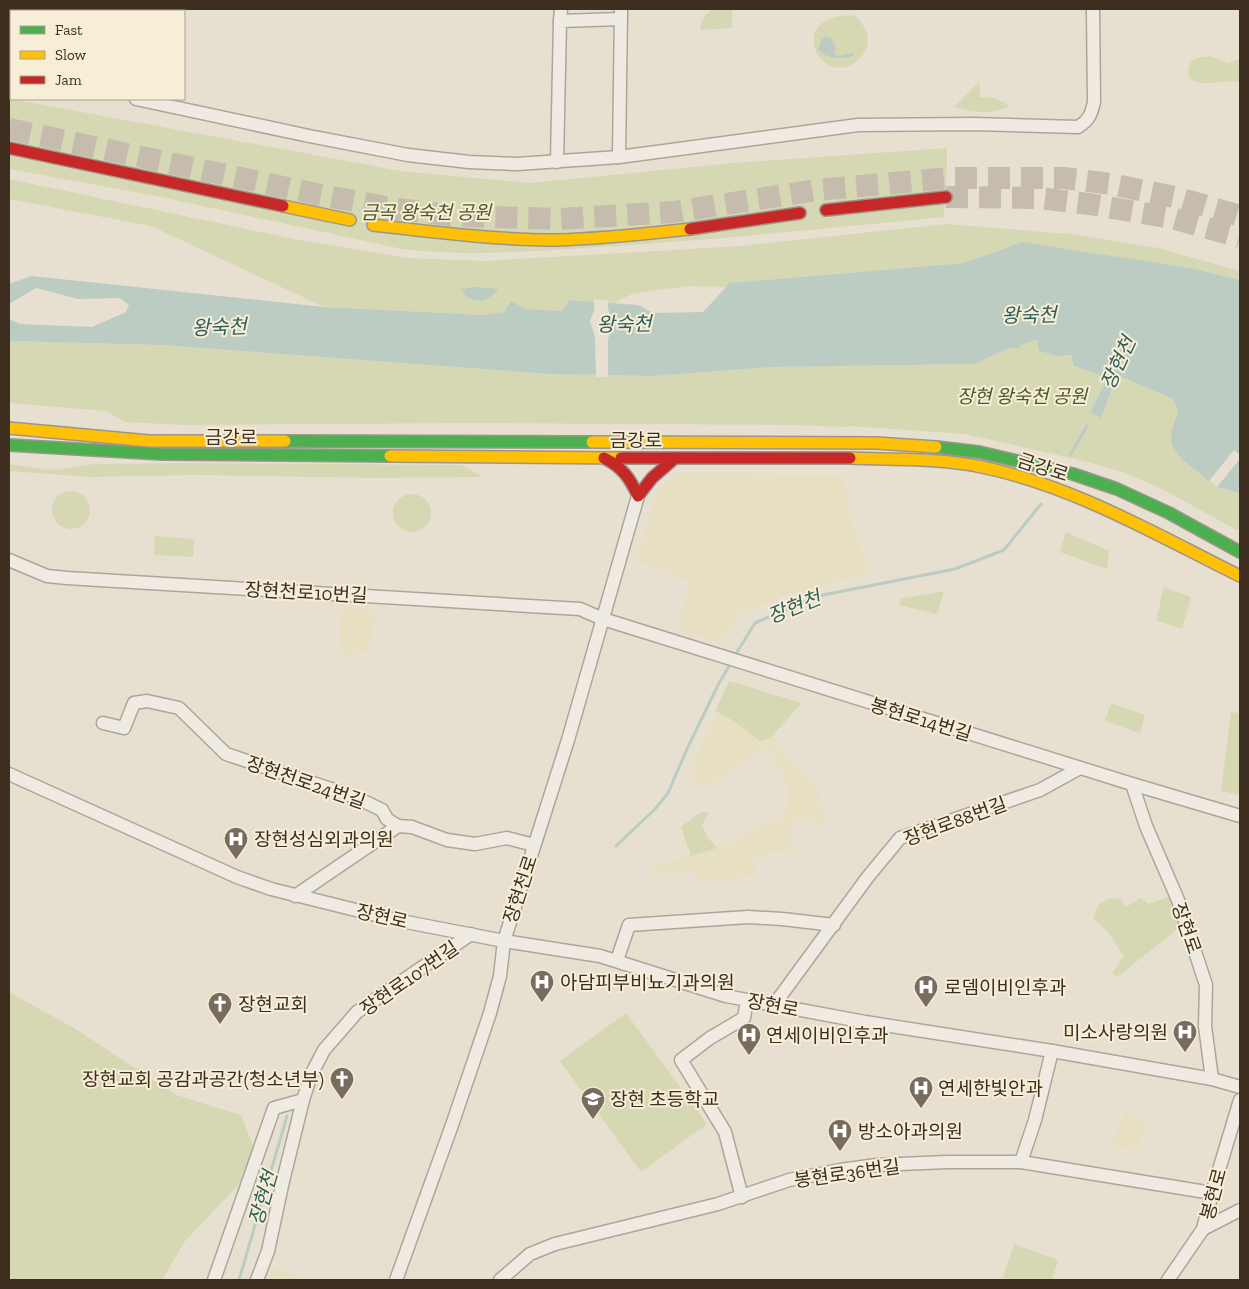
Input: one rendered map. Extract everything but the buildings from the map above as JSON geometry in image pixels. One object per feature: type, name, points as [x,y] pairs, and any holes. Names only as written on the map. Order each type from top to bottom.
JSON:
[{"type":"main road","points":[[9,148],[350,220]]},
{"type":"main road","points":[[826,210],[946,197]]},
{"type":"main road","points":[[373,225],[479,237],[580,239],[650,234],[800,214]]},
{"type":"main road","name":"금강로","points":[[9,428],[149,441],[876,443],[927,446],[980,452],[1073,474],[1117,489],[1169,513],[1240,552]]},
{"type":"main road","name":"금강로","points":[[11,446],[162,454],[604,458],[829,457],[942,462],[982,467],[1042,483],[1066,492],[1128,520],[1240,576]]},
{"type":"main road","points":[[604,458],[618,465],[629,475],[638,496],[652,478],[675,458]]},
{"type":"street","points":[[141,100],[408,155],[470,162],[517,164],[619,157],[858,125],[982,124],[1078,127],[1088,120],[1094,102],[1093,9]]},
{"type":"street","points":[[557,162],[561,15],[621,14],[619,157]]},
{"type":"street","name":"장현천로","points":[[396,1280],[414,1234],[490,1013],[500,976],[504,940],[568,740],[638,496]]},
{"type":"street","name":"장현천로10번길","points":[[9,560],[47,576],[67,578],[580,609],[603,619]]},
{"type":"street","name":"봉현로14번길","points":[[603,619],[1240,816]]},
{"type":"street","name":"장현천로24번길","points":[[103,723],[124,728],[134,703],[147,701],[179,708],[226,754],[355,797],[382,810],[387,819],[398,826]]},
{"type":"street","name":"장현로88번길","points":[[774,1005],[867,878],[900,838],[1040,790],[1080,768]]},
{"type":"street","name":"장현로","points":[[9,774],[237,877],[271,890],[396,920],[600,956],[726,996],[865,1022],[1052,1051],[1212,1079],[1240,1087]]},
{"type":"street","name":"장현로","points":[[1132,784],[1146,826],[1178,900],[1206,985],[1204,1026],[1212,1079]]},
{"type":"street","points":[[295,896],[398,826],[412,827],[447,840],[475,844],[507,838],[534,845]]},
{"type":"street","points":[[617,960],[629,925],[748,917],[834,925]]},
{"type":"street","name":"장현로107번길","points":[[257,1280],[268,1251],[303,1100],[311,1075],[324,1050],[358,1012],[471,934]]},
{"type":"street","points":[[742,1197],[725,1132],[681,1060],[710,1038],[744,1018],[747,1000]]},
{"type":"street","points":[[1021,1162],[1035,1120],[1052,1051]]},
{"type":"street","points":[[214,1280],[274,1108],[303,1100]]},
{"type":"street","name":"봉현로","points":[[1168,1280],[1203,1228],[1240,1100]]},
{"type":"street","name":"봉현로36번길","points":[[500,1280],[530,1254],[555,1244],[742,1197],[788,1180],[877,1165],[946,1162],[1021,1162],[1212,1193]]},
{"type":"street","points":[[1203,1228],[1240,1210]]},
{"type":"shaded area","points":[[676,473],[844,476],[848,511],[869,572],[789,595],[738,614],[721,642],[677,629],[690,582],[636,561],[657,491]]},
{"type":"shaded area","points":[[339,609],[376,610],[368,651],[345,656],[339,637]]},
{"type":"shaded area","points":[[722,714],[766,740],[772,736],[818,793],[823,808],[824,822],[794,821],[790,825],[792,854],[778,852],[754,856],[755,872],[752,876],[727,879],[696,879],[692,872],[669,872],[653,876],[650,868],[729,844],[762,826],[782,819],[790,795],[769,747],[704,789],[689,776],[710,723]]},
{"type":"shaded area","points":[[1126,1112],[1147,1121],[1136,1149],[1129,1150],[1111,1145]]},
{"type":"shaded area","points":[[273,1267],[296,1276],[294,1280],[267,1280]]},
{"type":"green space","points":[[713,9],[732,9],[732,28],[700,30],[704,18]]},
{"type":"green space","points":[[855,15],[864,26],[867,35],[868,44],[866,49],[854,63],[843,68],[832,67],[817,53],[814,43],[815,33],[821,25],[832,18]]},
{"type":"green space","points":[[1211,56],[1228,63],[1240,59],[1240,83],[1202,83],[1190,79],[1188,72],[1190,63],[1197,58]]},
{"type":"green space","points":[[979,82],[980,97],[995,98],[1010,106],[990,112],[968,111],[954,107]]},
{"type":"green space","name":"금곡 왕숙천 공원","points":[[9,97],[10,100],[401,171],[530,183],[733,163],[947,148],[944,217],[728,237],[500,253],[451,253],[402,249],[156,196],[9,169]]},
{"type":"green space","points":[[9,179],[299,240],[407,258],[484,261],[741,246],[946,224],[1070,234],[1158,248],[1240,271],[1240,280],[1191,268],[1022,242],[964,263],[731,283],[727,287],[689,286],[634,293],[614,303],[569,300],[562,311],[526,309],[511,301],[504,312],[484,315],[324,307],[151,226],[9,199]]},
{"type":"green space","name":"장현 왕숙천 공원","points":[[1038,338],[1059,356],[1071,355],[1074,366],[1107,378],[1090,411],[1101,418],[1117,375],[1173,399],[1178,411],[1171,436],[1180,455],[1217,487],[1240,493],[1240,529],[1237,530],[1158,487],[1123,472],[1084,461],[965,434],[849,426],[796,425],[478,423],[184,425],[125,422],[106,411],[9,403],[9,341],[161,345],[549,374],[653,376],[772,367],[975,364],[1007,349],[1019,348],[1023,344]]},
{"type":"green space","points":[[9,464],[52,470],[95,464],[462,465],[482,477],[378,478],[195,475],[91,477],[9,471]]},
{"type":"green space","points":[[71,491],[78,492],[84,497],[89,503],[89,517],[84,523],[78,528],[71,529],[64,528],[58,523],[53,517],[52,510],[53,503],[58,497],[64,492]]},
{"type":"green space","points":[[412,494],[419,495],[425,500],[430,506],[430,520],[425,526],[419,531],[412,532],[405,531],[399,526],[394,520],[393,513],[394,506],[399,500],[405,495]]},
{"type":"green space","points":[[1066,532],[1109,551],[1107,569],[1060,552]]},
{"type":"green space","points":[[155,536],[194,539],[193,557],[154,555]]},
{"type":"green space","points":[[1164,587],[1191,597],[1182,629],[1156,620]]},
{"type":"green space","points":[[944,591],[937,614],[899,605],[901,599]]},
{"type":"green space","points":[[729,681],[802,703],[772,736],[760,741],[733,720],[715,711]]},
{"type":"green space","points":[[1111,703],[1145,715],[1140,733],[1105,721]]},
{"type":"green space","points":[[1231,711],[1240,714],[1240,795],[1221,791]]},
{"type":"green space","points":[[701,812],[709,812],[702,825],[708,838],[717,848],[691,856],[681,827]]},
{"type":"green space","points":[[1169,897],[1179,928],[1117,977],[1112,973],[1124,957],[1108,932],[1093,918],[1099,904],[1110,898],[1121,900],[1126,907],[1141,898],[1148,904]]},
{"type":"green space","points":[[9,992],[74,1028],[176,1095],[241,1115],[254,1148],[239,1184],[185,1241],[162,1280],[9,1280]]},
{"type":"green space","points":[[626,1013],[707,1124],[641,1172],[560,1061]]},
{"type":"green space","points":[[1014,1244],[1058,1260],[1052,1280],[1010,1280],[1003,1277]]},
{"type":"water","points":[[825,37],[831,38],[836,48],[834,54],[838,56],[854,54],[839,58],[830,57],[822,53],[818,50],[821,40]]},
{"type":"water","name":"왕숙천","points":[[1022,242],[1191,268],[1240,280],[1240,455],[1234,450],[1209,481],[1180,457],[1172,445],[1171,435],[1178,411],[1173,399],[1117,375],[1101,418],[1090,412],[1107,378],[1074,366],[1071,355],[1059,356],[1039,351],[1037,339],[1023,344],[1019,348],[1007,349],[975,364],[772,367],[653,376],[549,374],[161,345],[9,341],[9,319],[20,324],[92,327],[126,312],[129,305],[120,298],[78,299],[36,288],[9,304],[9,284],[32,276],[324,307],[484,315],[504,312],[511,301],[526,309],[562,311],[569,300],[638,305],[653,313],[703,312],[730,283],[964,263]]},
{"type":"water","points":[[474,287],[498,289],[489,298],[479,301],[469,298],[461,289]]},
{"type":"water","points":[[1240,459],[1240,493],[1217,487]]},
{"type":"pier","points":[[594,299],[608,300],[608,309],[612,321],[608,340],[608,377],[596,377],[595,337],[590,321],[594,311]]},
{"type":"waterway","name":"장현천","points":[[1071,454],[1087,426]]},
{"type":"waterway","name":"장현천","points":[[734,657],[755,623],[818,596],[955,569],[1004,550],[1041,504]]},
{"type":"waterway","name":"장현천","points":[[616,846],[655,809],[668,793],[687,749],[719,683],[731,663]]},
{"type":"waterway","name":"장현천","points":[[239,1280],[287,1116]]},
{"type":"tunnel","points":[[9,129],[321,195],[397,209],[457,216],[559,219],[674,212],[817,190],[949,178],[1064,178],[1111,184],[1179,198],[1240,216]]},
{"type":"tunnel","points":[[946,197],[1039,198],[1089,204],[1172,218],[1240,237]]},
{"type":"traffic: fast","points":[[285,441],[592,442]]},
{"type":"traffic: fast","points":[[9,445],[162,454],[390,456]]},
{"type":"traffic: fast","points":[[936,447],[979,452],[1073,474],[1117,489],[1169,513],[1240,552]]},
{"type":"traffic: slow","points":[[283,206],[350,220]]},
{"type":"traffic: slow","points":[[373,225],[442,233],[533,240],[606,237],[690,229]]},
{"type":"traffic: slow","points":[[9,428],[149,441],[285,441]]},
{"type":"traffic: slow","points":[[592,442],[876,443],[936,447]]},
{"type":"traffic: slow","points":[[390,456],[621,458]]},
{"type":"traffic: slow","points":[[850,458],[949,462],[1016,475],[1049,486],[1114,513],[1240,576]]},
{"type":"traffic: jam","points":[[9,148],[283,206]]},
{"type":"traffic: jam","points":[[826,210],[946,197]]},
{"type":"traffic: jam","points":[[690,229],[800,213]]},
{"type":"traffic: jam","points":[[604,458],[616,465],[625,474],[638,496],[652,478],[675,458]]},
{"type":"traffic: jam","points":[[621,458],[850,458]]},
{"type":"place","name":"장현성심외과의원","points":[[236,860]]},
{"type":"place","name":"아담피부비뇨기과의원","points":[[542,1003]]},
{"type":"place","name":"로뎀이비인후과","points":[[926,1008]]},
{"type":"place","name":"장현교회","points":[[220,1025]]},
{"type":"place","name":"미소사랑의원","points":[[1185,1053]]},
{"type":"place","name":"연세이비인후과","points":[[749,1056]]},
{"type":"place","name":"장현교회 공감과공간(청소년부)","points":[[342,1100]]},
{"type":"place","name":"연세한빛안과","points":[[921,1109]]},
{"type":"place","name":"장현 초등학교","points":[[593,1120]]},
{"type":"place","name":"방소아과의원","points":[[840,1152]]}]
